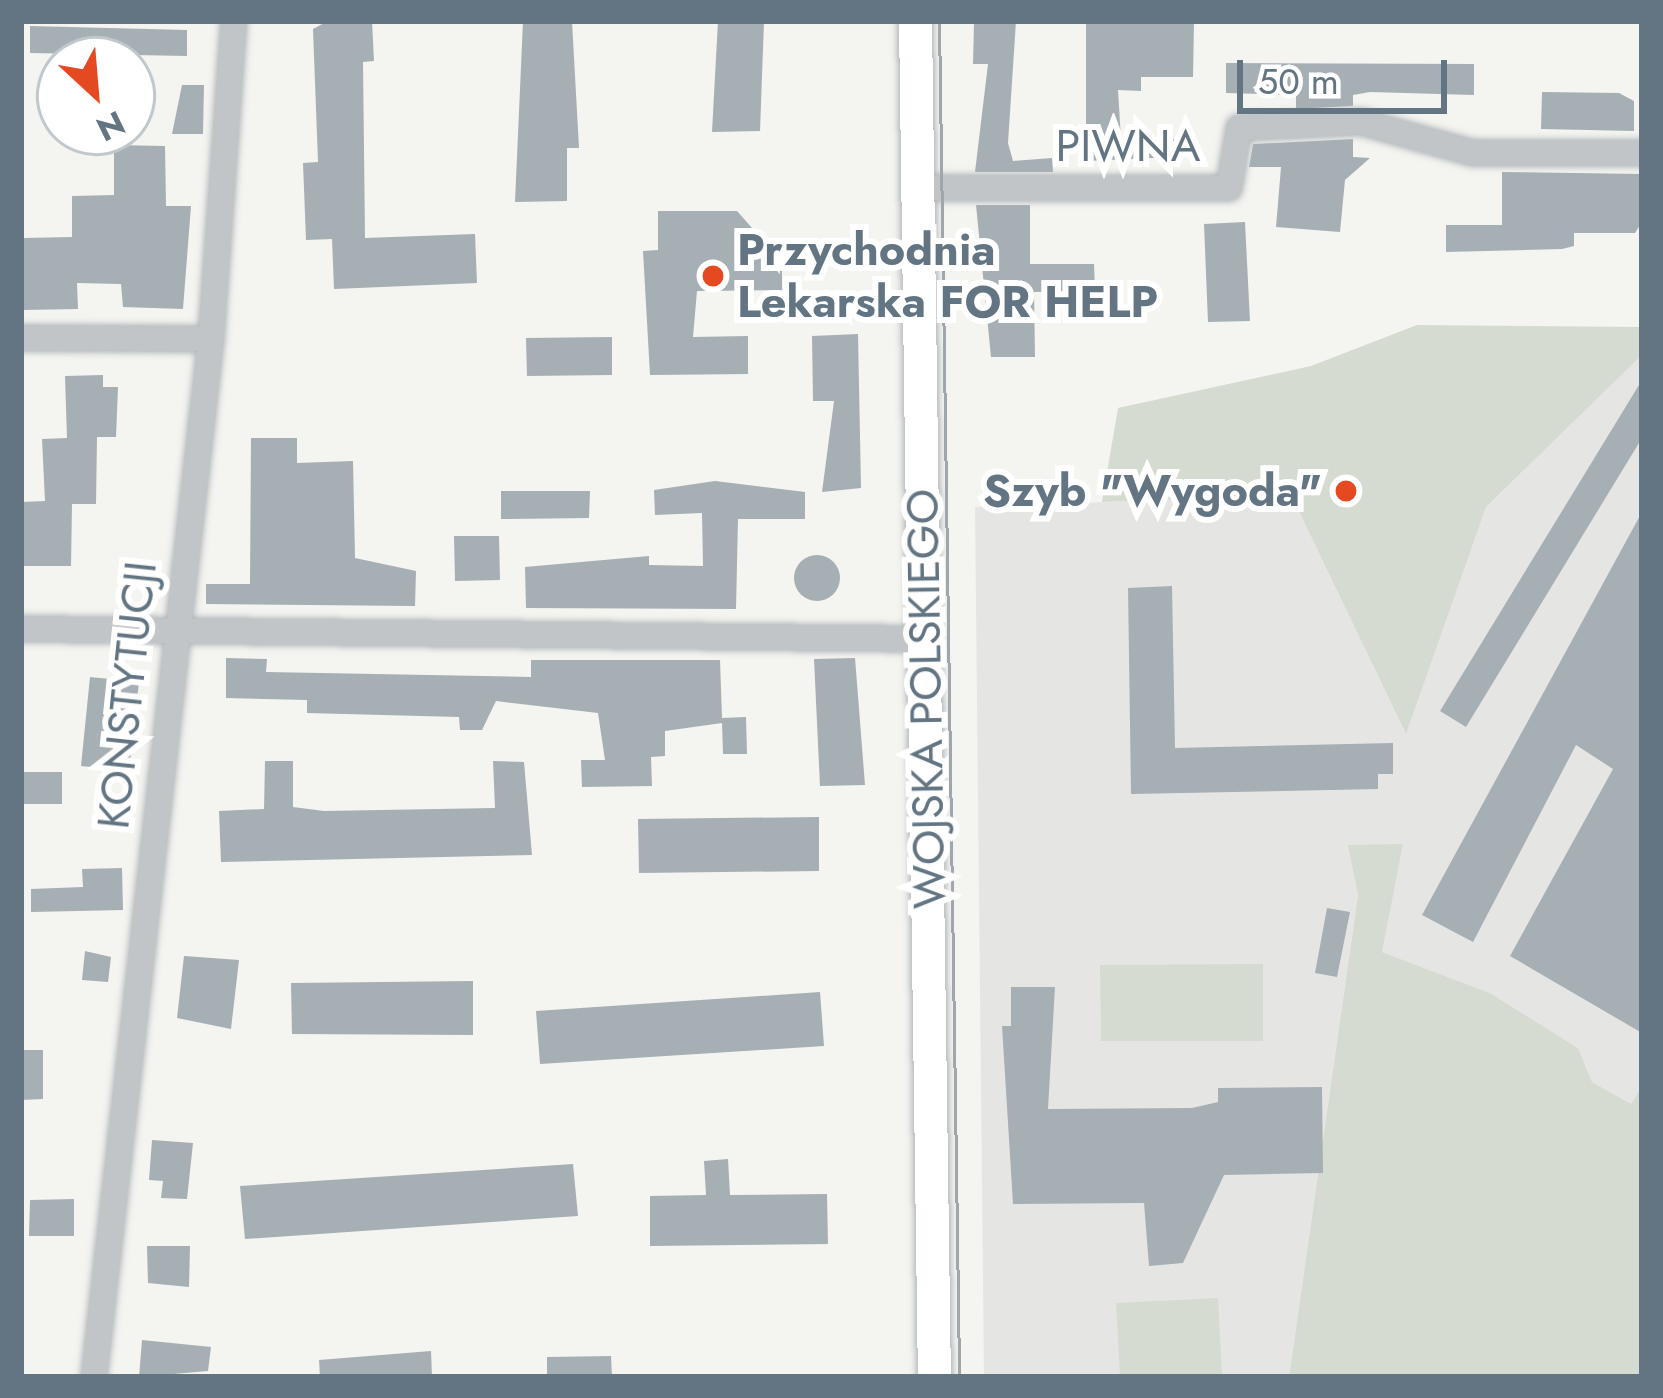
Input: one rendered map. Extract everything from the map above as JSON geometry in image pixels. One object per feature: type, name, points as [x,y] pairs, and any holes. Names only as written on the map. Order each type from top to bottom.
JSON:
[{"type":"main road","name":"WOJSKA POLSKIEGO","points":[[915,21],[934,1377]]},
{"type":"street","name":"KONSTYTUCJI","points":[[94,1377],[211,339],[234,21]]},
{"type":"street","name":"PIWNA","points":[[917,188],[1229,188],[1239,128],[1361,122],[1473,153],[1642,153]]},
{"type":"street","points":[[21,338],[211,339]]},
{"type":"street","points":[[21,629],[925,639]]},
{"type":"shaded area","points":[[1417,325],[1639,327],[1642,355],[1486,507],[1406,734],[1291,495],[1102,502],[1118,408],[1311,366]]},
{"type":"shaded area","points":[[1642,355],[1642,1087],[1632,1105],[1592,1082],[1578,1048],[1490,993],[1382,952],[1402,845],[1349,846],[1358,894],[1289,1377],[984,1377],[975,507],[1291,495],[1405,732],[1486,507]]},
{"type":"shaded area","points":[[1403,844],[1382,952],[1490,993],[1578,1048],[1592,1082],[1631,1104],[1642,1087],[1642,1377],[1289,1377],[1358,895],[1348,845]]},
{"type":"shaded area","points":[[1263,964],[1263,1041],[1101,1041],[1100,965]]},
{"type":"shaded area","points":[[1218,1298],[1222,1377],[1120,1377],[1116,1303]]},
{"type":"building","points":[[328,21],[372,21],[374,61],[363,62],[365,238],[475,234],[477,283],[334,289],[332,239],[306,240],[303,163],[318,162],[313,29]]},
{"type":"building","points":[[523,21],[572,21],[579,148],[567,148],[567,201],[515,202]]},
{"type":"building","points":[[718,21],[764,21],[760,131],[712,132]]},
{"type":"building","points":[[1016,21],[1008,143],[1013,161],[1052,158],[1053,172],[975,172],[988,64],[973,64],[974,22]]},
{"type":"building","points":[[1086,21],[1194,21],[1193,77],[1141,77],[1141,91],[1118,90],[1121,139],[1174,139],[1174,157],[1086,161]]},
{"type":"building","points":[[30,26],[187,30],[187,56],[156,55],[156,36],[36,36],[36,53],[30,53]]},
{"type":"building","points":[[1226,63],[1474,64],[1474,95],[1370,92],[1353,95],[1353,106],[1296,109],[1296,95],[1226,93]]},
{"type":"building","points":[[182,85],[204,85],[203,134],[172,134]]},
{"type":"building","points":[[1542,92],[1619,93],[1634,101],[1634,131],[1541,129]]},
{"type":"building","points":[[1353,139],[1353,157],[1370,158],[1345,180],[1340,232],[1276,227],[1281,167],[1249,167],[1253,144]]},
{"type":"building","points":[[156,146],[165,146],[166,206],[191,206],[183,309],[123,307],[121,284],[77,283],[78,309],[24,310],[24,238],[72,237],[72,196],[114,195],[114,156],[156,156]]},
{"type":"building","points":[[1502,172],[1642,174],[1642,222],[1635,233],[1574,233],[1574,246],[1562,249],[1446,252],[1446,225],[1502,225]]},
{"type":"building","points":[[976,205],[1030,205],[1030,264],[1094,264],[1095,291],[1034,292],[1035,357],[991,357]]},
{"type":"building","name":"Przychodnia Lekarska FOR HELP","points":[[658,211],[737,211],[782,262],[782,290],[697,291],[693,337],[748,336],[748,374],[650,375],[643,251],[658,250]]},
{"type":"building","points":[[1245,222],[1250,321],[1208,322],[1204,224]]},
{"type":"building","points":[[858,334],[861,488],[822,492],[834,401],[813,401],[812,336]]},
{"type":"building","points":[[612,337],[612,375],[527,376],[526,338]]},
{"type":"building","points":[[103,375],[103,387],[118,387],[116,437],[97,437],[96,504],[72,504],[71,566],[22,566],[21,502],[45,501],[42,439],[67,438],[65,376]]},
{"type":"building","points":[[1642,380],[1642,438],[1466,727],[1440,711]]},
{"type":"building","points":[[251,438],[297,438],[297,463],[353,461],[355,558],[416,571],[415,606],[206,604],[206,584],[250,584]]},
{"type":"building","points":[[715,481],[805,492],[805,519],[738,519],[736,609],[526,608],[525,567],[649,556],[649,565],[703,566],[702,513],[655,515],[654,490]]},
{"type":"building","points":[[501,491],[590,491],[589,518],[501,519]]},
{"type":"building","points":[[1642,512],[1642,1033],[1510,956],[1613,769],[1576,745],[1473,942],[1422,915]]},
{"type":"building","points":[[454,536],[499,536],[500,580],[455,581]]},
{"type":"building","points":[[817,555],[833,562],[840,578],[833,594],[817,601],[801,594],[794,578],[801,562]]},
{"type":"building","points":[[1172,586],[1175,748],[1393,743],[1393,774],[1378,774],[1378,789],[1131,794],[1128,588]]},
{"type":"building","points":[[226,658],[267,659],[266,672],[531,677],[531,660],[720,660],[722,718],[746,717],[747,754],[723,754],[722,723],[665,731],[665,756],[651,757],[652,786],[582,787],[581,760],[605,760],[598,713],[496,701],[482,730],[460,730],[459,717],[307,713],[307,700],[226,698]]},
{"type":"building","points":[[855,658],[865,785],[820,786],[814,659]]},
{"type":"building","points":[[90,677],[139,682],[129,771],[81,766]]},
{"type":"building","points":[[265,761],[293,761],[293,807],[324,811],[495,808],[493,761],[524,762],[532,855],[221,862],[219,811],[264,809]]},
{"type":"building","points":[[21,772],[62,772],[62,804],[21,804]]},
{"type":"building","points":[[819,817],[819,871],[639,873],[638,819]]},
{"type":"building","points":[[122,868],[123,910],[31,912],[31,889],[83,887],[82,869]]},
{"type":"building","points":[[1327,908],[1350,912],[1337,977],[1315,973]]},
{"type":"building","points":[[85,951],[111,957],[108,982],[82,980]]},
{"type":"building","points":[[184,956],[239,960],[231,1029],[177,1018]]},
{"type":"building","points":[[473,981],[473,1035],[292,1034],[291,983]]},
{"type":"building","points":[[1011,987],[1055,987],[1048,1109],[1192,1108],[1218,1102],[1218,1088],[1322,1087],[1323,1173],[1224,1175],[1183,1263],[1149,1266],[1144,1203],[1013,1204],[1002,1026],[1011,1026]]},
{"type":"building","points":[[820,992],[824,1046],[540,1064],[536,1011]]},
{"type":"building","points":[[21,1050],[43,1050],[43,1099],[21,1100]]},
{"type":"building","points":[[152,1140],[193,1143],[187,1199],[161,1198],[163,1181],[149,1180]]},
{"type":"building","points":[[728,1159],[730,1195],[827,1194],[828,1244],[650,1246],[650,1196],[706,1195],[704,1161]]},
{"type":"building","points":[[573,1164],[578,1216],[245,1239],[240,1186]]},
{"type":"building","points":[[74,1199],[74,1236],[29,1236],[30,1200]]},
{"type":"building","points":[[147,1246],[190,1246],[189,1287],[148,1283]]},
{"type":"building","points":[[142,1340],[211,1347],[208,1371],[139,1377]]},
{"type":"building","points":[[431,1351],[432,1377],[320,1377],[319,1360]]},
{"type":"building","points":[[611,1356],[612,1377],[547,1377],[547,1357]]},
{"type":"tram line","points":[[939,21],[959,1377]]},
{"type":"place","name":"Przychodnia Lekarska FOR HELP","points":[[713,276]]},
{"type":"place","name":"Szyb \"Wygoda\"","points":[[1346,491]]}]
